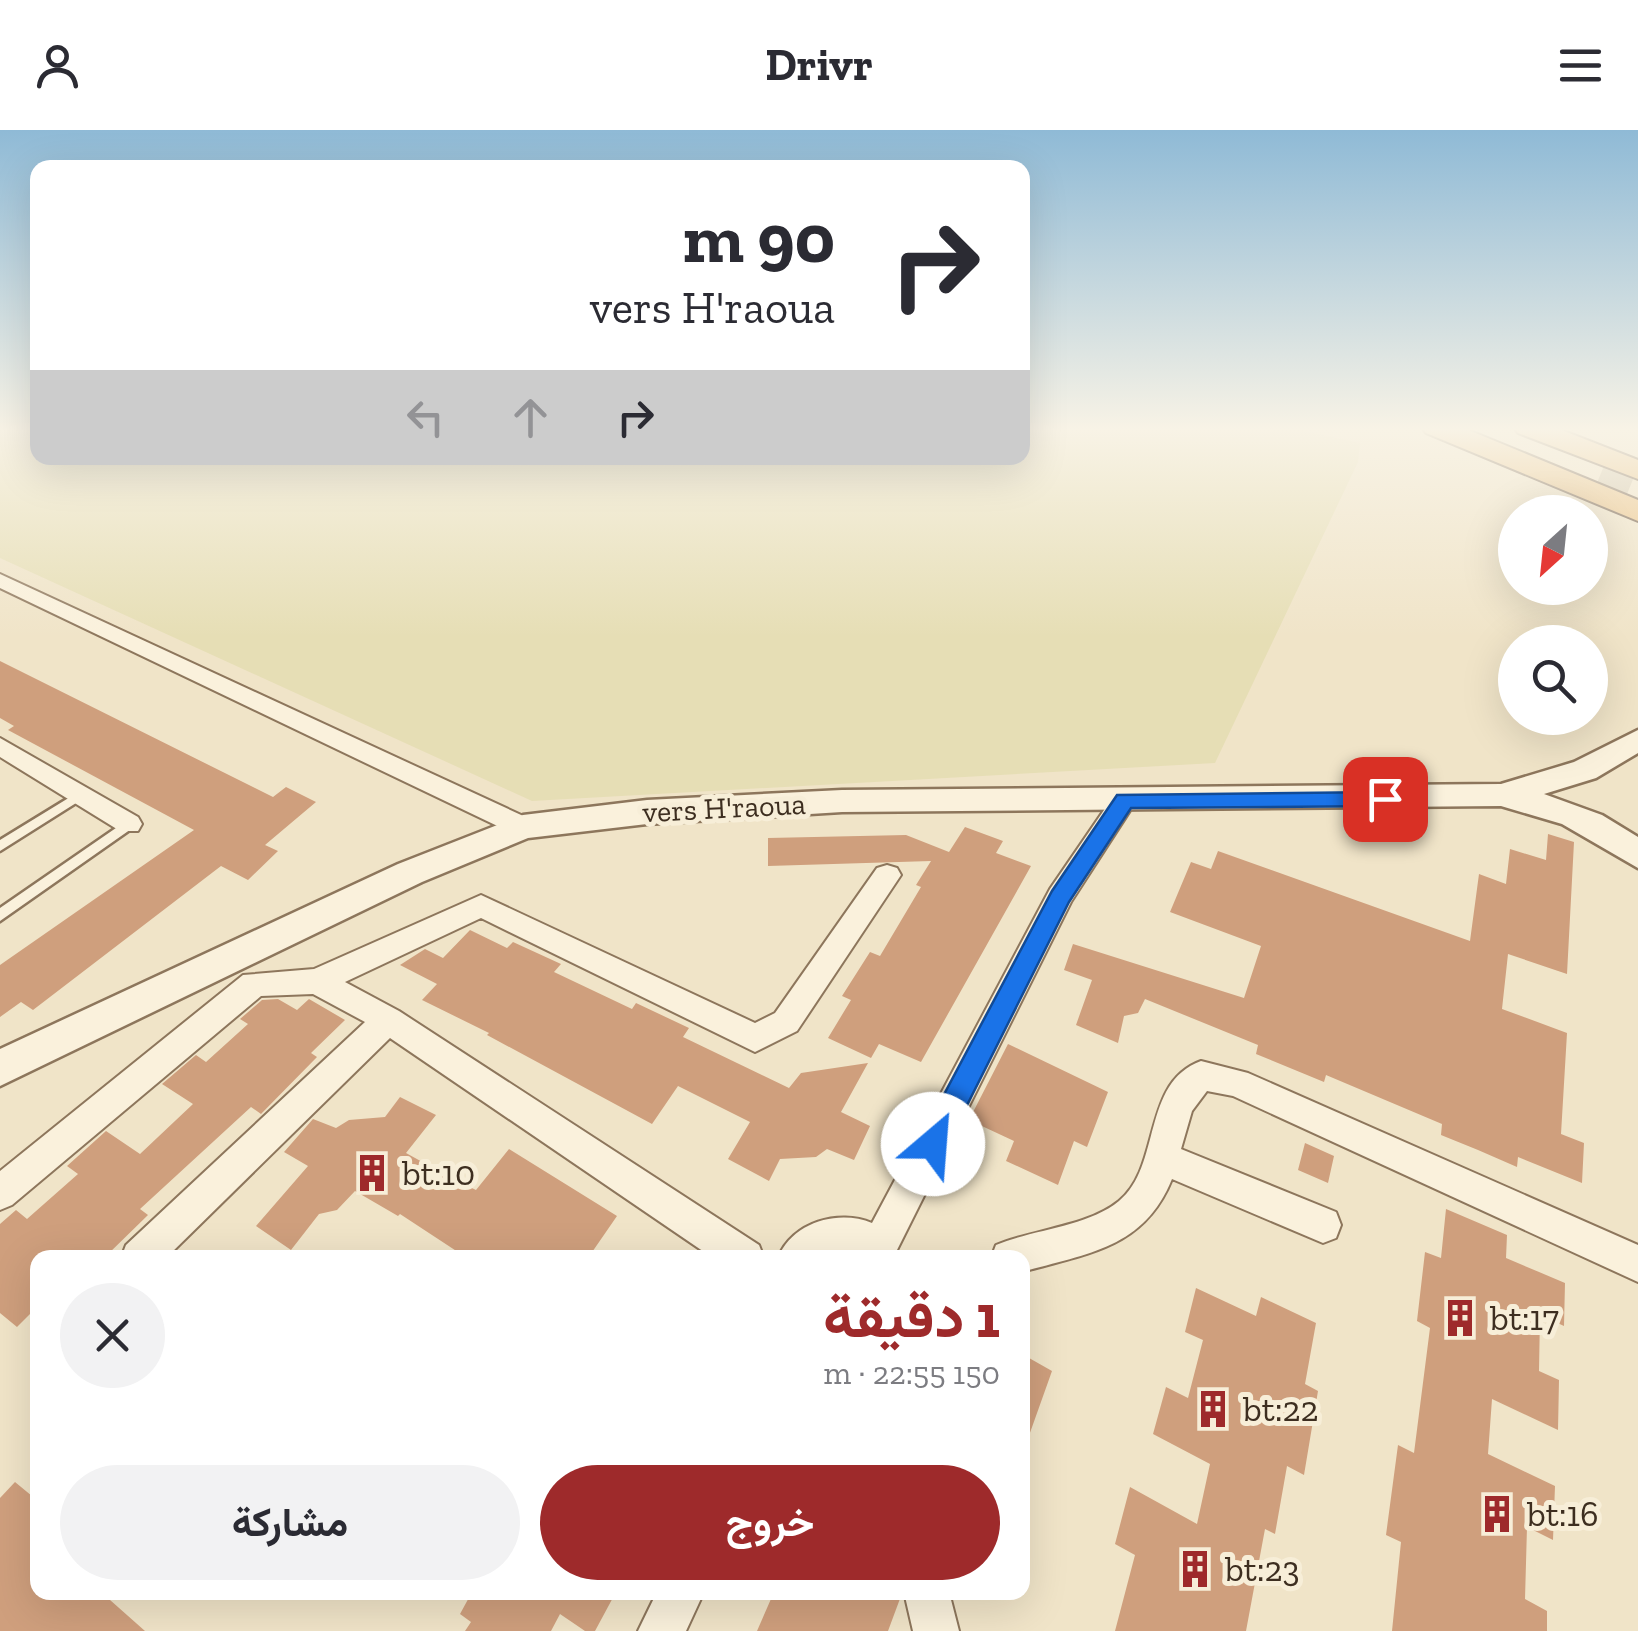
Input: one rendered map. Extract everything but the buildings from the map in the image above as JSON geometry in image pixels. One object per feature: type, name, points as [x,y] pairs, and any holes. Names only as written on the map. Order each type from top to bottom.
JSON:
[{"type":"highway","points":[[1581,497],[1638,542]]},
{"type":"highway","points":[[1612,497],[1638,510]]},
{"type":"street","points":[[7,589],[523,827]]},
{"type":"street","points":[[1501,795],[1585,770],[1638,740]]},
{"type":"street","points":[[0,746],[129,824]]},
{"type":"street","points":[[1501,795],[1564,811],[1597,826],[1638,854]]},
{"type":"street","name":"vers H'raoua","points":[[0,1068],[424,867],[523,827],[647,812],[842,801],[1501,795]]},
{"type":"street","points":[[882,1250],[1060,897],[1124,800]]},
{"type":"street","points":[[0,1192],[254,984],[317,981],[481,906],[755,1038],[786,1022],[887,875]]},
{"type":"street","points":[[317,981],[388,1020],[734,1250]]},
{"type":"street","points":[[158,1250],[388,1020]]},
{"type":"street","points":[[1030,1251],[1130,1216],[1149,1196],[1182,1094],[1201,1075],[1218,1077],[1638,1264]]},
{"type":"street","points":[[1160,1156],[1324,1225]]},
{"type":"street","points":[[803,1250],[827,1235],[846,1232],[864,1237],[877,1250]]},
{"type":"street","points":[[661,1631],[678,1600]]},
{"type":"street","points":[[928,1600],[936,1631]]},
{"type":"lane","points":[[0,846],[80,795]]},
{"type":"lane","points":[[0,914],[129,824]]},
{"type":"shaded area","points":[[0,497],[1341,497],[1215,763],[532,801],[0,558]]},
{"type":"place","name":"bt:10","points":[[372,1173]]},
{"type":"place","name":"bt:17","points":[[1460,1318]]},
{"type":"place","name":"bt:22","points":[[1213,1409]]},
{"type":"place","name":"bt:16","points":[[1497,1514]]},
{"type":"place","name":"bt:23","points":[[1195,1569]]},
{"type":"route","points":[[933,1144],[1060,897],[1124,800],[1385,799]]}]
